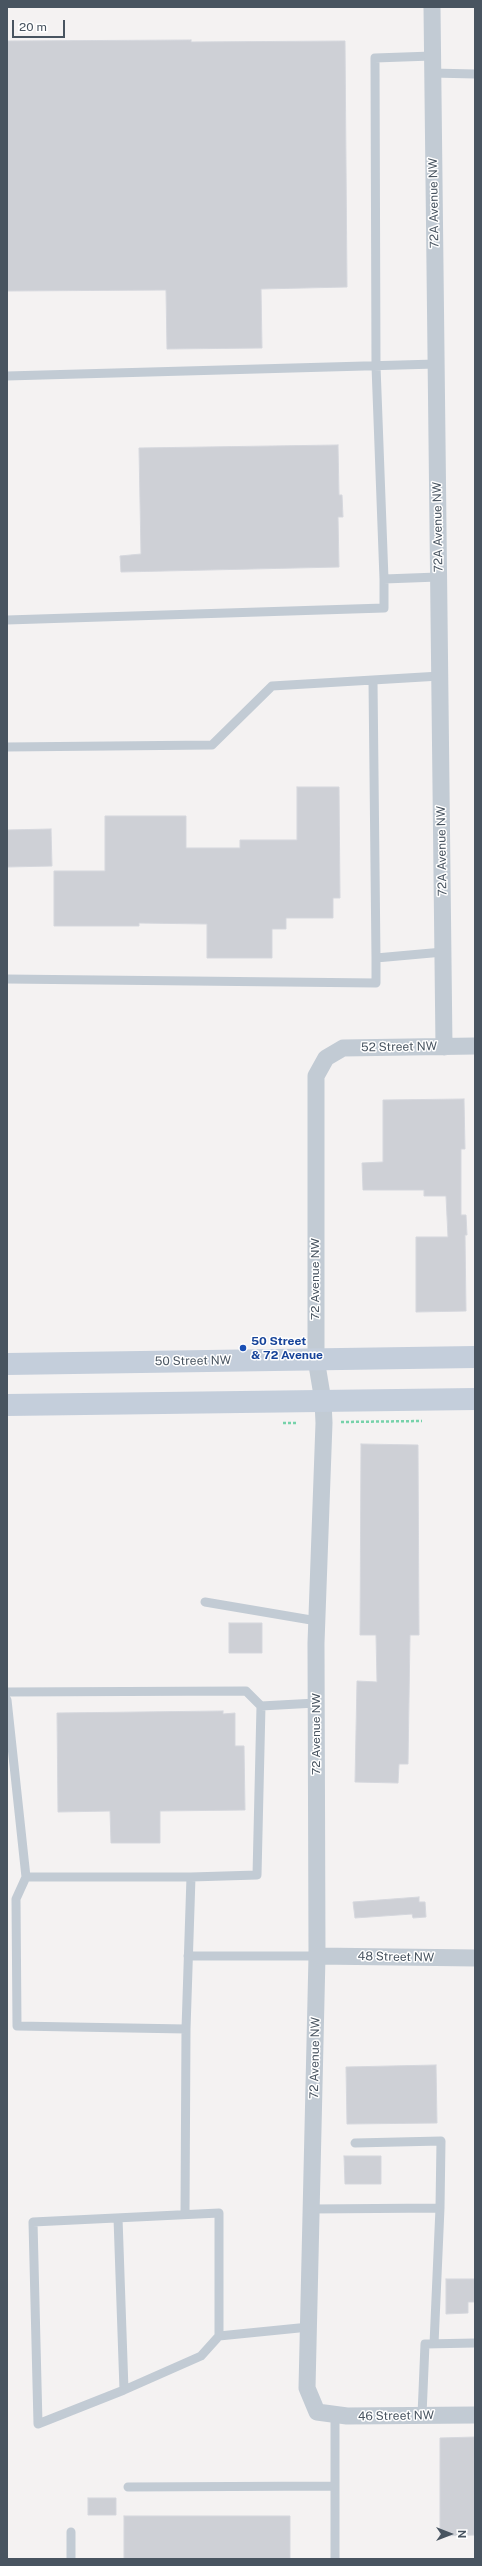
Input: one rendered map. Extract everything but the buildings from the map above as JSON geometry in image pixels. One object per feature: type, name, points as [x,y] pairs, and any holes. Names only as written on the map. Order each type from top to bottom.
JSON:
[{"type":"main road","name":"50 Street NW","points":[[7,1364],[475,1357]]},
{"type":"main road","points":[[7,1405],[475,1399]]},
{"type":"street","name":"72A Avenue NW","points":[[432,7],[444,1047]]},
{"type":"street","name":"52 Street NW","points":[[326,1058],[343,1048],[475,1046]]},
{"type":"street","name":"72 Avenue NW","points":[[317,2412],[307,2388],[317,1956],[317,1621],[324,1423],[323,1401],[316,1360],[315,1090],[316,1076],[326,1058]]},
{"type":"street","name":"48 Street NW","points":[[317,1956],[475,1958]]},
{"type":"street","name":"46 Street NW","points":[[317,2412],[335,2415],[475,2415]]},
{"type":"lane","points":[[7,620],[384,608],[376,366],[375,58],[432,64],[475,74]]},
{"type":"lane","points":[[7,376],[436,364]]},
{"type":"lane","points":[[384,579],[438,577]]},
{"type":"lane","points":[[7,747],[212,745],[272,686],[440,676]]},
{"type":"lane","points":[[7,979],[376,983],[373,681]]},
{"type":"lane","points":[[376,958],[443,952]]},
{"type":"lane","points":[[205,1602],[317,1621]]},
{"type":"lane","points":[[7,1692],[246,1691],[260,1706],[257,1875],[191,1877],[26,1877]]},
{"type":"lane","points":[[7,1700],[26,1877],[16,1899],[17,2026],[186,2029]]},
{"type":"lane","points":[[260,1706],[316,1703]]},
{"type":"lane","points":[[185,2214],[186,2029],[191,1877]]},
{"type":"lane","points":[[188,1956],[317,1956]]},
{"type":"lane","points":[[355,2143],[441,2141],[440,2208],[434,2344]]},
{"type":"lane","points":[[312,2209],[440,2208]]},
{"type":"lane","points":[[219,2213],[219,2336],[201,2356],[124,2390],[38,2424],[32,2222],[118,2218],[219,2213]]},
{"type":"lane","points":[[118,2218],[124,2390]]},
{"type":"lane","points":[[219,2336],[309,2327]]},
{"type":"lane","points":[[422,2415],[425,2344],[475,2343]]},
{"type":"lane","points":[[335,2415],[335,2559]]},
{"type":"lane","points":[[128,2487],[335,2486]]},
{"type":"lane","points":[[71,2532],[71,2559]]},
{"type":"path","points":[[297,1423],[396,1422]]},
{"type":"place","name":"50 Street & 72 Avenue","points":[[243,1348]]}]
